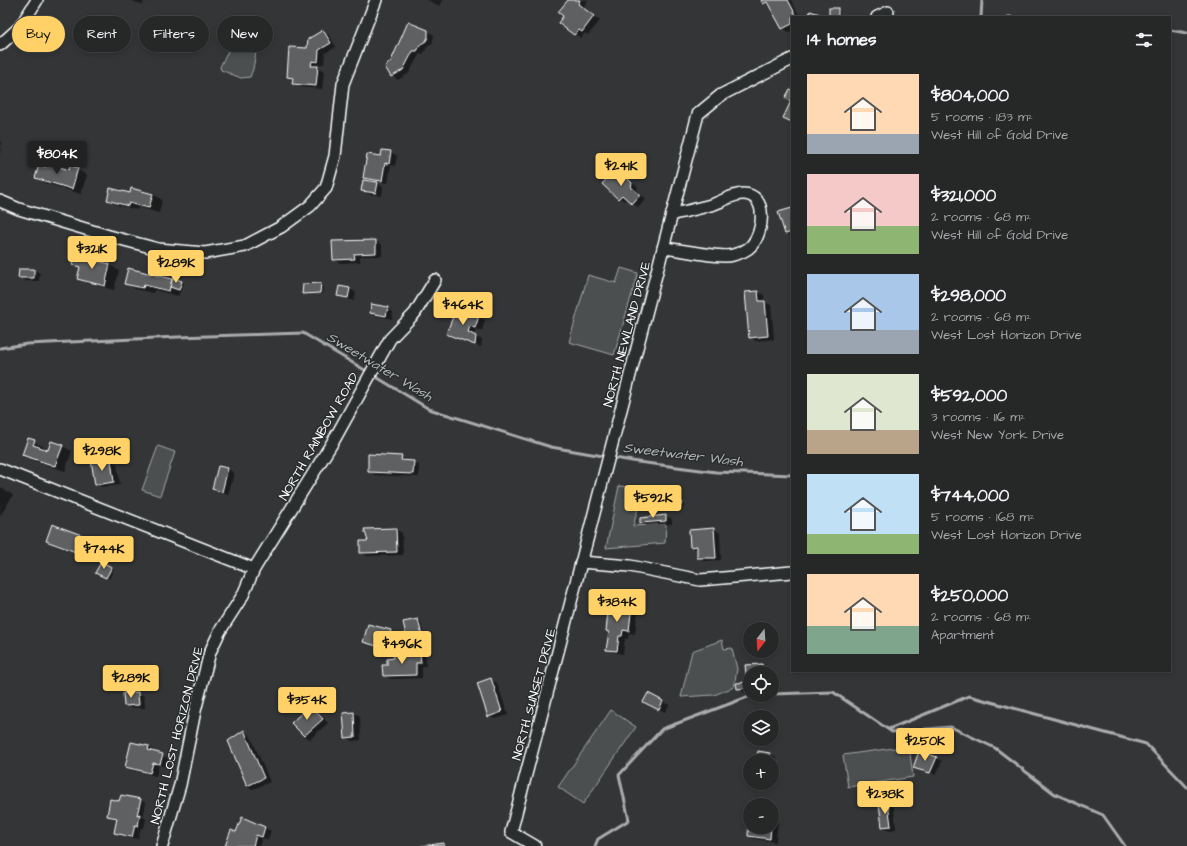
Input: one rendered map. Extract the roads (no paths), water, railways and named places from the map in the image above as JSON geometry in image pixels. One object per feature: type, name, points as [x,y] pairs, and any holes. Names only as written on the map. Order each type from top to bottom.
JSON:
[{"type":"street","points":[[0,46],[20,27],[37,0]]},
{"type":"street","points":[[0,201],[19,210],[158,249],[205,253],[245,246],[281,227],[310,206],[326,188],[335,156],[343,84],[376,0]]},
{"type":"street","points":[[879,16],[888,12]]},
{"type":"street","name":"NORTH NEWLAND DRIVE","points":[[581,562],[698,114],[721,95],[791,60]]},
{"type":"street","points":[[663,248],[720,256],[731,256],[746,250],[753,244],[758,234],[761,215],[759,202],[752,195],[742,194],[715,204],[672,214]]},
{"type":"street","name":"NORTH RAINBOW ROAD","points":[[254,569],[334,440],[390,339],[415,313],[435,280]]},
{"type":"street","points":[[0,469],[254,569]]},
{"type":"street","points":[[581,562],[630,566],[700,580],[791,572]]},
{"type":"street","name":"NORTH SUNSET DRIVE","points":[[535,846],[511,832],[581,562]]},
{"type":"street","name":"NORTH LOST HORIZON DRIVE","points":[[162,846],[180,785],[195,711],[210,652],[220,631],[243,595],[254,569]]},
{"type":"waterway","points":[[981,16],[982,0]]},
{"type":"waterway","name":"Sweetwater Wash","points":[[1171,30],[1187,33]]},
{"type":"waterway","name":"Sweetwater Wash","points":[[0,348],[27,344],[303,333],[368,372]]},
{"type":"waterway","name":"Sweetwater Wash","points":[[373,375],[429,409],[551,447],[638,462],[716,472],[791,475]]},
{"type":"waterway","points":[[779,694],[833,692],[892,732],[951,727],[995,748],[1055,794],[1103,815],[1125,846]]},
{"type":"waterway","points":[[889,729],[969,696],[1146,744],[1187,787]]},
{"type":"waterway","points":[[595,846],[598,839],[629,820],[619,775],[662,729],[743,699]]}]
